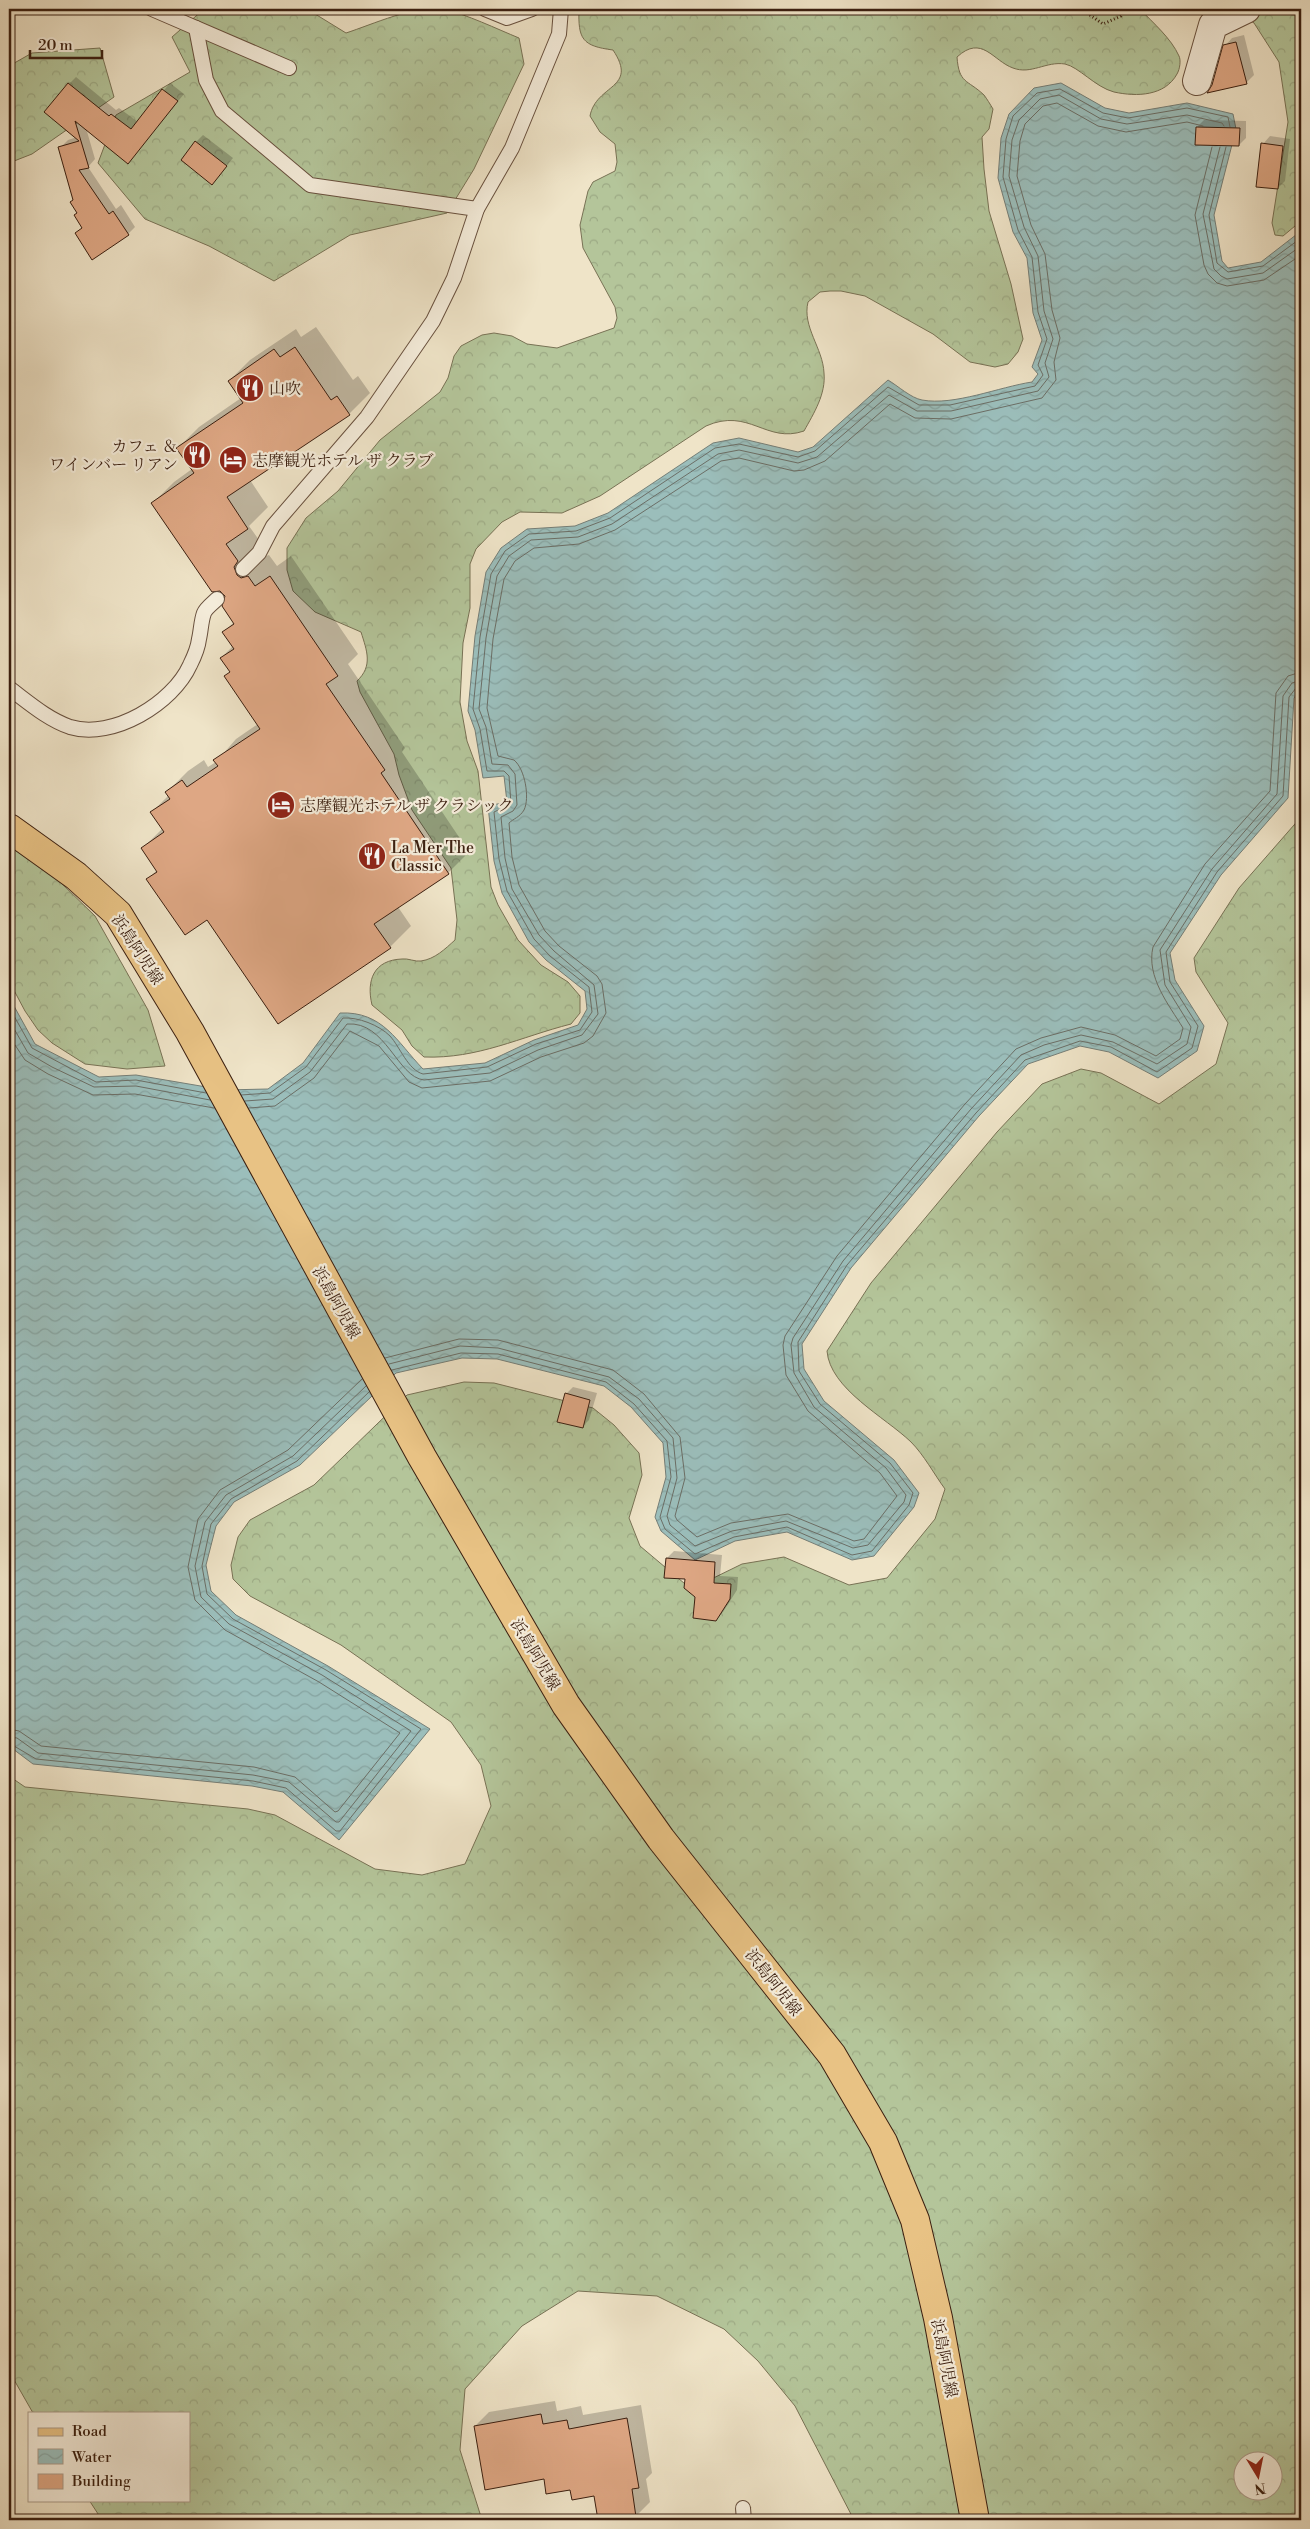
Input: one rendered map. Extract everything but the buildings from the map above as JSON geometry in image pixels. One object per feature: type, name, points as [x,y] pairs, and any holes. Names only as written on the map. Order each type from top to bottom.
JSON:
[{"type":"main road","name":"浜島阿児線","points":[[9,828],[76,876],[118,914],[190,1032],[422,1457],[566,1705],[661,1839],[832,2056],[884,2142],[915,2220],[938,2318],[975,2520]]},
{"type":"street","points":[[1197,81],[1213,25],[1246,9]]},
{"type":"lane","points":[[152,9],[289,68]]},
{"type":"lane","points":[[485,9],[507,18],[532,9]]},
{"type":"lane","points":[[243,569],[258,553],[273,526],[367,417],[433,321],[454,278],[476,209],[512,148],[559,34],[562,9]]},
{"type":"lane","points":[[196,28],[206,80],[222,111],[310,185],[476,209]]},
{"type":"lane","points":[[9,688],[53,720],[72,727],[90,729],[124,722],[159,704],[173,692],[190,666],[199,641],[204,612],[217,599]]},
{"type":"path","points":[[1081,9],[1102,24],[1122,16],[1124,9]]},
{"type":"green space","points":[[432,8],[443,9],[471,18],[519,38],[524,64],[474,169],[447,213],[350,235],[274,281],[209,246],[145,219],[98,163],[116,115],[190,72],[172,37],[204,9],[307,9],[346,33],[407,12]]},
{"type":"green space","points":[[579,9],[1140,9],[1176,49],[1180,65],[1172,81],[1158,91],[1141,94],[1123,94],[1107,89],[1065,64],[1051,64],[1020,70],[1006,65],[987,51],[973,48],[957,57],[962,77],[984,95],[993,109],[989,129],[982,137],[989,211],[1011,284],[1023,339],[1018,352],[1008,364],[995,367],[970,362],[933,334],[865,296],[841,291],[820,292],[808,302],[807,311],[810,329],[823,364],[824,381],[821,396],[804,431],[791,434],[779,433],[734,421],[721,421],[706,426],[600,496],[562,513],[520,512],[502,522],[476,549],[470,564],[470,608],[463,643],[460,702],[467,741],[478,771],[491,887],[498,905],[518,940],[541,965],[568,982],[580,996],[580,1013],[571,1024],[499,1046],[463,1055],[424,1057],[412,1046],[402,1030],[372,1005],[370,996],[371,980],[374,973],[385,963],[402,959],[426,960],[440,953],[455,940],[457,920],[451,868],[412,810],[399,775],[394,754],[360,692],[357,681],[367,664],[361,632],[315,612],[293,591],[287,570],[287,548],[306,518],[338,491],[380,440],[440,392],[448,378],[454,356],[461,346],[482,335],[494,333],[512,336],[527,344],[557,348],[614,328],[617,318],[615,307],[583,248],[580,225],[588,191],[593,182],[615,171],[617,162],[615,144],[600,132],[590,116],[600,98],[619,80],[621,72],[620,63],[613,50],[594,46],[584,39],[580,28]]},
{"type":"green space","points":[[1234,9],[1301,9],[1301,221],[1283,236],[1275,235],[1272,223],[1288,122],[1279,62],[1254,23]]},
{"type":"green space","points":[[100,48],[114,97],[32,154],[9,163],[9,66],[32,53]]},
{"type":"green space","points":[[1301,817],[1301,2520],[854,2520],[795,2406],[758,2361],[724,2329],[657,2296],[578,2291],[522,2326],[465,2389],[460,2450],[482,2520],[102,2520],[90,2502],[190,2502],[190,2412],[32,2412],[9,2371],[9,1776],[25,1787],[248,1809],[275,1815],[375,1869],[422,1875],[465,1864],[491,1806],[481,1765],[451,1722],[341,1645],[250,1596],[233,1579],[231,1565],[238,1537],[250,1520],[314,1485],[407,1395],[464,1382],[494,1383],[593,1408],[614,1425],[639,1453],[642,1475],[629,1518],[640,1546],[691,1589],[742,1564],[784,1557],[849,1585],[887,1578],[935,1519],[945,1489],[916,1447],[848,1390],[830,1365],[827,1351],[871,1283],[997,1132],[1042,1084],[1081,1069],[1101,1073],[1159,1104],[1216,1064],[1228,1023],[1196,972],[1194,958],[1239,888]]},
{"type":"green space","points":[[9,837],[20,843],[95,916],[148,1010],[165,1066],[127,1069],[85,1064],[52,1043],[38,1030],[25,1011],[9,981]]},
{"type":"water","points":[[1061,83],[1105,108],[1129,113],[1187,103],[1233,114],[1236,129],[1214,215],[1222,261],[1228,268],[1261,262],[1301,231],[1301,689],[1294,698],[1288,798],[1221,875],[1170,953],[1175,980],[1204,1026],[1197,1051],[1158,1078],[1109,1052],[1080,1046],[1028,1064],[979,1116],[851,1268],[802,1344],[804,1369],[824,1401],[894,1460],[919,1493],[914,1507],[874,1556],[852,1560],[787,1532],[735,1541],[695,1560],[661,1531],[655,1517],[666,1477],[663,1443],[631,1407],[604,1386],[497,1359],[462,1358],[396,1373],[300,1465],[234,1502],[216,1526],[206,1565],[211,1591],[236,1615],[328,1666],[430,1729],[339,1840],[283,1792],[252,1786],[33,1764],[9,1746],[9,997],[35,1044],[99,1077],[136,1075],[224,1090],[268,1089],[303,1063],[340,1013],[367,1017],[378,1023],[397,1039],[423,1069],[485,1063],[534,1040],[578,1025],[587,1009],[585,991],[546,960],[529,942],[502,893],[494,861],[488,806],[507,802],[504,776],[483,778],[475,730],[468,711],[475,636],[486,572],[501,548],[527,529],[575,526],[608,513],[713,443],[739,438],[798,452],[813,447],[888,380],[913,397],[935,401],[962,398],[1032,382],[1038,374],[1032,367],[1042,340],[1033,313],[1027,258],[1013,232],[998,178],[1001,138],[1009,114],[1034,88]]},
{"type":"place","name":"山吹","points":[[250,388]]},
{"type":"place","name":"カフェ ＆ ワインバー リアン","points":[[197,455]]},
{"type":"place","name":"志摩観光ホテル ザ クラブ","points":[[233,460]]},
{"type":"place","name":"志摩観光ホテル ザ クラシック","points":[[281,805]]},
{"type":"place","name":"La Mer The Classic","points":[[372,856]]}]
